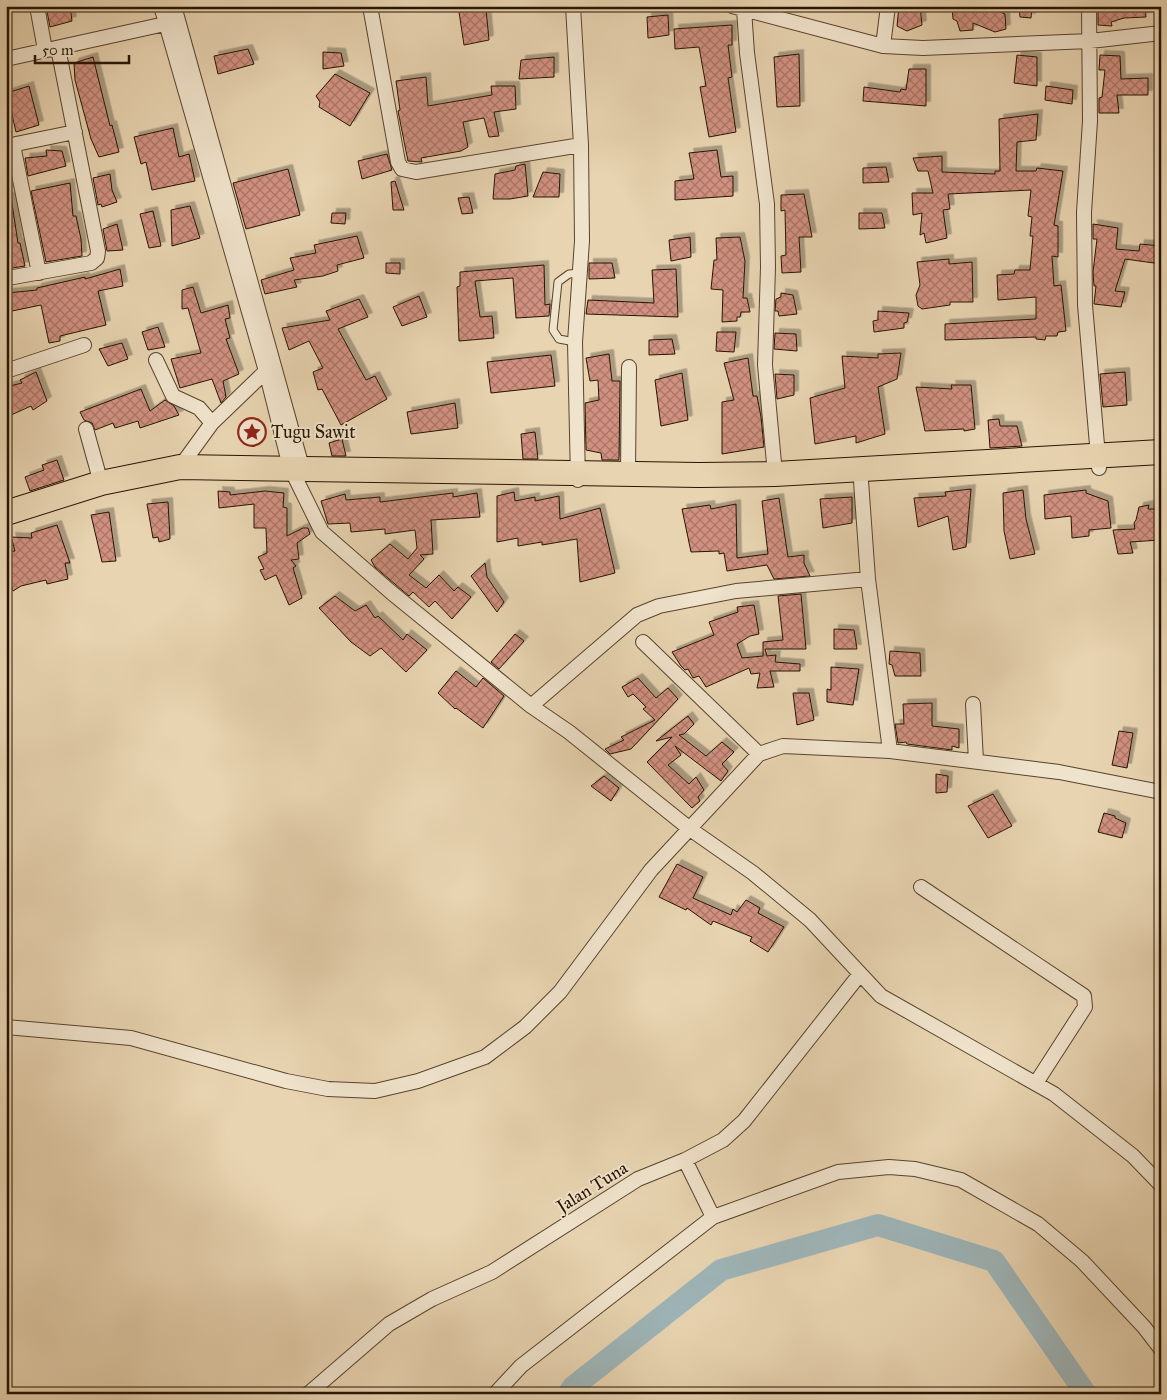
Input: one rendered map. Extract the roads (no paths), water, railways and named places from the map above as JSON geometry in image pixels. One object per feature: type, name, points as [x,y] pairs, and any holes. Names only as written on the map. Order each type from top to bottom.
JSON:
[{"type":"highway","points":[[6,513],[101,483],[180,467],[771,486],[1098,461],[1161,452]]},
{"type":"highway","points":[[578,480],[628,474],[775,474],[1098,461],[1161,466]]},
{"type":"highway","points":[[6,526],[148,485],[297,471]]},
{"type":"street","points":[[8,278],[91,263],[97,258],[98,251],[75,132],[52,49],[37,6]]},
{"type":"street","points":[[161,6],[173,22]]},
{"type":"street","points":[[174,6],[173,22],[271,370],[297,471],[315,522],[334,544],[531,706],[569,732],[690,829],[754,873],[810,920],[882,996],[1054,1094],[1133,1156],[1161,1185]]},
{"type":"street","points":[[370,6],[398,162],[402,169],[416,172],[581,145]]},
{"type":"street","points":[[574,6],[581,145],[580,273],[575,342],[578,480]]},
{"type":"street","points":[[883,46],[888,6]]},
{"type":"street","points":[[1089,6],[1090,121],[1084,212],[1084,305],[1098,461]]},
{"type":"street","points":[[775,474],[765,365],[768,267],[767,204],[747,53],[738,8],[883,46],[923,48],[1090,41],[1161,33]]},
{"type":"street","points":[[6,59],[173,22]]},
{"type":"street","points":[[39,272],[10,146],[75,132]]},
{"type":"street","points":[[6,370],[84,345]]},
{"type":"street","points":[[156,360],[173,396],[199,408],[212,423]]},
{"type":"street","points":[[628,474],[629,367]]},
{"type":"street","points":[[180,467],[212,423],[271,370]]},
{"type":"street","points":[[86,429],[101,483]]},
{"type":"street","points":[[861,480],[868,579],[890,750]]},
{"type":"street","points":[[531,706],[637,615],[660,606],[736,591],[868,579]]},
{"type":"street","points":[[643,642],[759,754]]},
{"type":"street","points":[[973,704],[976,761]]},
{"type":"street","points":[[6,1027],[131,1038],[286,1081],[328,1089],[375,1091],[418,1081],[485,1057],[525,1027],[560,992],[651,870],[759,754],[783,746],[890,750],[1059,772],[1161,792]]},
{"type":"street","points":[[921,887],[1084,996],[1085,1007],[1036,1083]]},
{"type":"street","name":"Jalan Tuna","points":[[308,1394],[389,1324],[432,1299],[492,1272],[638,1179],[685,1160],[722,1140],[744,1122],[860,974]]},
{"type":"street","points":[[685,1160],[713,1217]]},
{"type":"street","points":[[495,1394],[521,1366],[713,1217],[838,1172],[889,1168],[915,1169],[961,1180],[1038,1224],[1089,1268],[1144,1327],[1161,1349]]},
{"type":"lane","points":[[575,342],[559,339],[553,330],[558,282],[569,274],[580,273]]},
{"type":"waterway","points":[[568,1394],[573,1387],[721,1270],[878,1225],[994,1261],[1086,1394]]},
{"type":"place","name":"Tugu Sawit","points":[[252,432]]}]
